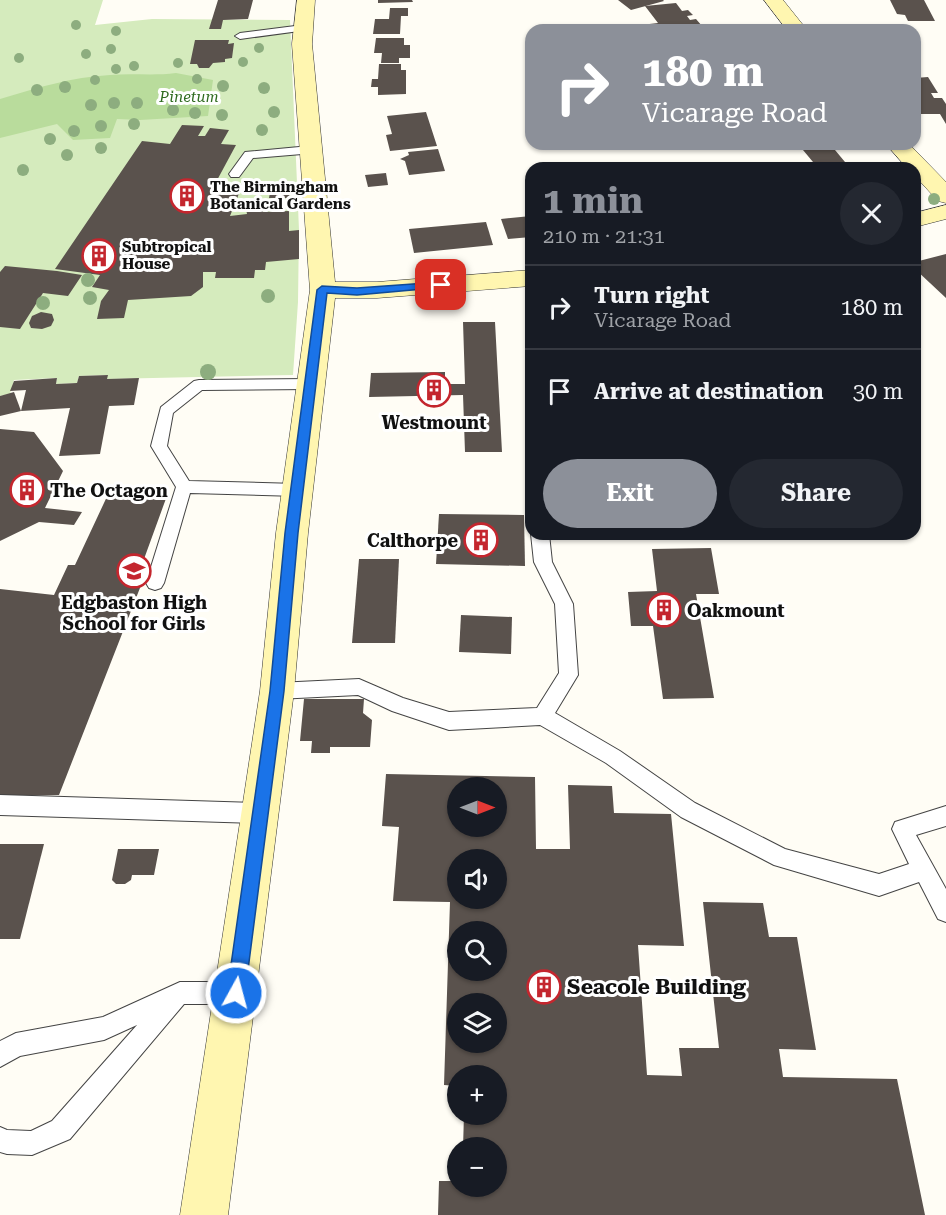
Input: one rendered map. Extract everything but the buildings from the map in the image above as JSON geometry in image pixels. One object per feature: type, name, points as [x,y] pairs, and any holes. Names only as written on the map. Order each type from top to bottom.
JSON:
[{"type":"main road","points":[[204,1215],[277,691],[297,490],[322,290],[302,44],[306,0]]},
{"type":"main road","points":[[773,0],[792,24]]},
{"type":"main road","points":[[903,150],[914,162]]},
{"type":"main road","points":[[921,169],[946,196]]},
{"type":"main road","points":[[921,219],[946,213]]},
{"type":"main road","points":[[322,290],[377,290],[525,278]]},
{"type":"lane","points":[[240,36],[303,28]]},
{"type":"lane","points":[[236,174],[249,155],[310,150]]},
{"type":"lane","points":[[155,583],[184,487],[159,446],[166,411],[199,385],[310,384]]},
{"type":"lane","points":[[184,487],[297,490]]},
{"type":"lane","points":[[541,540],[543,562],[564,604],[569,675],[543,716]]},
{"type":"lane","points":[[277,691],[359,687],[399,705],[449,721],[543,716],[613,757],[688,810],[782,858],[879,885],[923,870]]},
{"type":"lane","points":[[0,805],[259,813]]},
{"type":"lane","points":[[946,816],[902,829],[946,911]]},
{"type":"lane","points":[[0,1055],[16,1045],[104,1028],[180,993],[236,993]]},
{"type":"lane","points":[[0,1139],[7,1142],[32,1143],[61,1130],[180,993]]},
{"type":"green space","points":[[0,0],[103,0],[95,25],[152,19],[290,20],[299,230],[298,302],[293,375],[107,379],[107,375],[79,376],[77,383],[56,384],[57,378],[14,380],[10,394],[0,396]]},
{"type":"green space","name":"Pinetum","points":[[176,73],[213,80],[208,116],[117,119],[110,138],[73,140],[57,124],[0,138],[0,99],[82,78],[118,74]]},
{"type":"place","name":"The Birmingham Botanical Gardens","points":[[187,196]]},
{"type":"place","name":"Subtropical House","points":[[99,256]]},
{"type":"place","name":"Westmount","points":[[434,390]]},
{"type":"place","name":"The Octagon","points":[[27,490]]},
{"type":"place","name":"Calthorpe","points":[[481,540]]},
{"type":"place","name":"Edgbaston High School for Girls","points":[[134,571]]},
{"type":"place","name":"Oakmount","points":[[664,610]]},
{"type":"place","name":"Seacole Building","points":[[544,987]]},
{"type":"route","points":[[236,993],[277,691],[292,533],[322,290],[357,291],[441,285]]}]
